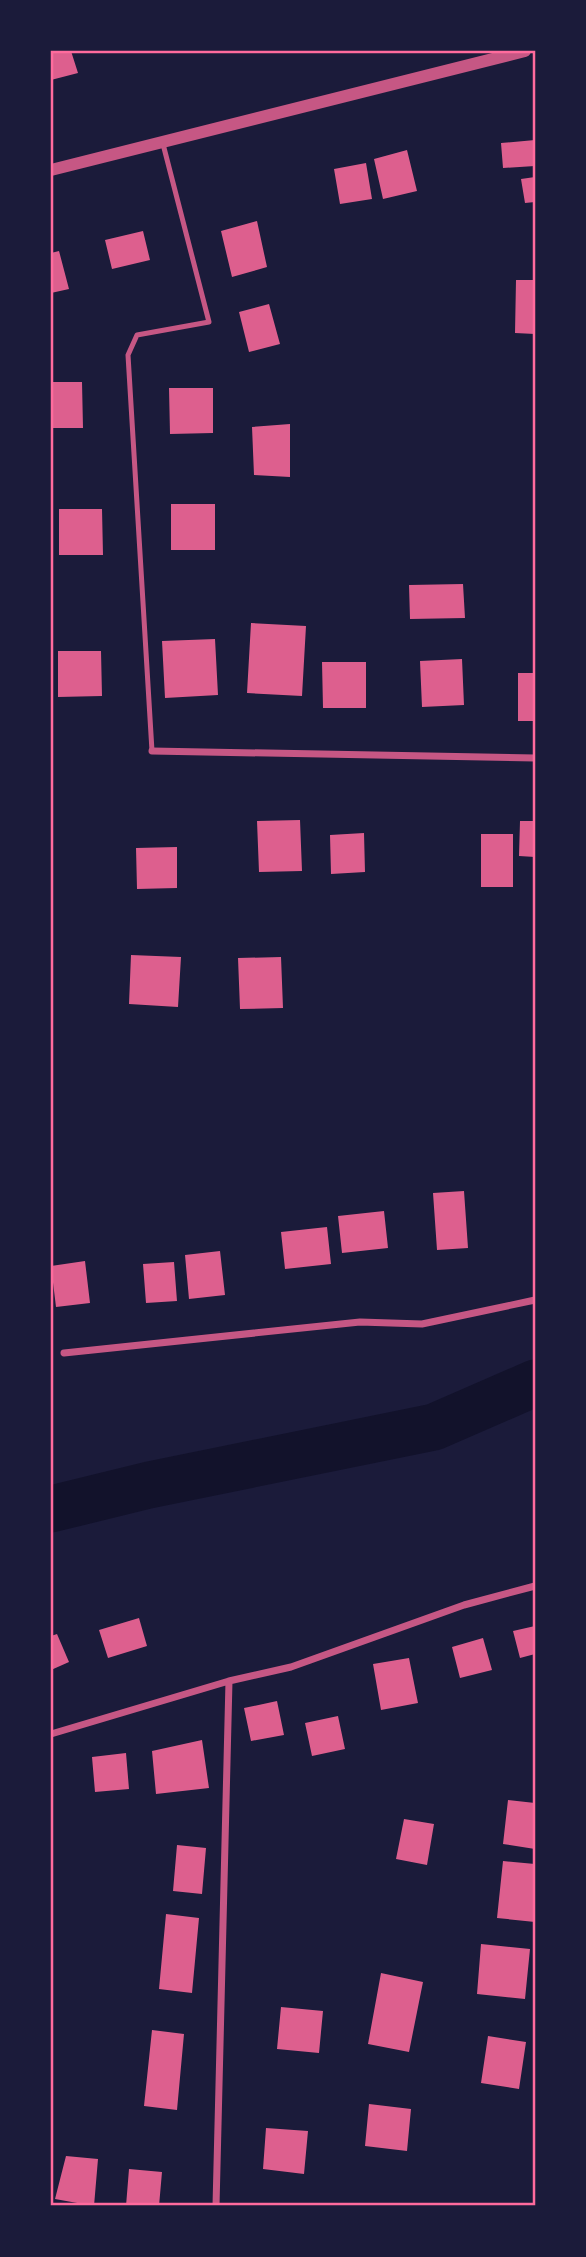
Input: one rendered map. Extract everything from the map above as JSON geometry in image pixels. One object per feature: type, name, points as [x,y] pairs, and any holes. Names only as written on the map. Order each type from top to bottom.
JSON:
[{"type":"street","points":[[51,170],[525,51]]},
{"type":"street","points":[[152,751],[535,758]]},
{"type":"street","points":[[64,1353],[360,1322],[422,1324],[535,1300]]},
{"type":"street","points":[[51,1734],[229,1681],[291,1667],[464,1605],[535,1586]]},
{"type":"street","points":[[216,2206],[229,1681]]},
{"type":"lane","points":[[152,751],[128,355],[137,335],[209,323],[163,141]]},
{"type":"building","points":[[51,51],[71,51],[78,73],[51,80]]},
{"type":"building","points":[[535,140],[535,166],[503,168],[501,143]]},
{"type":"building","points":[[407,150],[417,191],[383,199],[374,159]]},
{"type":"building","points":[[366,163],[372,199],[340,204],[334,169]]},
{"type":"building","points":[[535,177],[535,202],[525,203],[521,179]]},
{"type":"building","points":[[257,221],[267,267],[232,277],[221,231]]},
{"type":"building","points":[[143,231],[150,260],[112,269],[105,240]]},
{"type":"building","points":[[59,251],[69,289],[51,293],[51,253]]},
{"type":"building","points":[[516,280],[535,280],[535,334],[515,333]]},
{"type":"building","points":[[269,304],[280,344],[249,352],[239,312]]},
{"type":"building","points":[[51,382],[82,382],[83,428],[51,428]]},
{"type":"building","points":[[169,388],[213,388],[213,433],[170,434]]},
{"type":"building","points":[[290,424],[290,477],[254,475],[252,427]]},
{"type":"building","points":[[171,504],[215,504],[215,550],[171,550]]},
{"type":"building","points":[[59,509],[102,509],[103,555],[59,555]]},
{"type":"building","points":[[463,584],[465,618],[410,619],[409,585]]},
{"type":"building","points":[[251,623],[306,626],[302,696],[247,693]]},
{"type":"building","points":[[215,639],[218,695],[165,698],[162,641]]},
{"type":"building","points":[[58,651],[101,651],[102,696],[58,697]]},
{"type":"building","points":[[462,659],[464,705],[422,707],[420,661]]},
{"type":"building","points":[[322,662],[366,662],[366,708],[323,708]]},
{"type":"building","points":[[518,673],[535,673],[535,721],[518,721]]},
{"type":"building","points":[[300,820],[302,871],[259,872],[257,821]]},
{"type":"building","points":[[520,821],[535,821],[535,857],[519,856]]},
{"type":"building","points":[[364,833],[365,872],[331,874],[330,835]]},
{"type":"building","points":[[481,834],[513,834],[513,887],[481,887]]},
{"type":"building","points":[[177,847],[177,888],[137,889],[136,848]]},
{"type":"building","points":[[131,955],[181,957],[178,1007],[129,1004]]},
{"type":"building","points":[[281,957],[283,1008],[240,1009],[238,958]]},
{"type":"building","points":[[464,1191],[468,1248],[437,1250],[433,1193]]},
{"type":"building","points":[[384,1211],[388,1248],[342,1253],[338,1216]]},
{"type":"building","points":[[327,1227],[331,1264],[285,1269],[281,1232]]},
{"type":"building","points":[[220,1251],[225,1295],[189,1299],[185,1255]]},
{"type":"building","points":[[85,1261],[90,1303],[56,1307],[51,1266]]},
{"type":"building","points":[[174,1262],[177,1301],[146,1303],[143,1264]]},
{"type":"building","points":[[139,1618],[147,1646],[108,1658],[99,1630]]},
{"type":"building","points":[[535,1626],[535,1654],[520,1658],[513,1631]]},
{"type":"building","points":[[57,1634],[69,1662],[51,1670],[51,1636]]},
{"type":"building","points":[[483,1638],[492,1670],[460,1678],[452,1647]]},
{"type":"building","points":[[409,1658],[418,1703],[381,1710],[373,1664]]},
{"type":"building","points":[[277,1701],[284,1735],[251,1741],[244,1708]]},
{"type":"building","points":[[338,1716],[345,1749],[312,1756],[305,1723]]},
{"type":"building","points":[[202,1740],[209,1788],[156,1794],[152,1751]]},
{"type":"building","points":[[126,1753],[129,1789],[95,1792],[92,1757]]},
{"type":"building","points":[[508,1800],[535,1803],[535,1849],[503,1844]]},
{"type":"building","points":[[404,1819],[434,1824],[427,1865],[396,1859]]},
{"type":"building","points":[[177,1845],[206,1848],[202,1894],[173,1891]]},
{"type":"building","points":[[503,1861],[535,1864],[535,1922],[497,1918]]},
{"type":"building","points":[[166,1914],[199,1918],[192,1993],[159,1989]]},
{"type":"building","points":[[481,1944],[530,1949],[525,1999],[477,1994]]},
{"type":"building","points":[[381,1973],[423,1982],[409,2052],[368,2044]]},
{"type":"building","points":[[281,2007],[323,2011],[319,2053],[277,2049]]},
{"type":"building","points":[[152,2030],[184,2034],[177,2110],[144,2106]]},
{"type":"building","points":[[488,2036],[526,2042],[519,2089],[481,2083]]},
{"type":"building","points":[[369,2104],[411,2109],[407,2151],[365,2146]]},
{"type":"building","points":[[266,2128],[308,2131],[304,2174],[263,2169]]},
{"type":"building","points":[[66,2156],[98,2159],[94,2206],[55,2199]]},
{"type":"building","points":[[129,2169],[162,2172],[159,2206],[126,2206]]},
{"type":"waterway","points":[[51,1509],[149,1485],[434,1427],[535,1383]]}]
